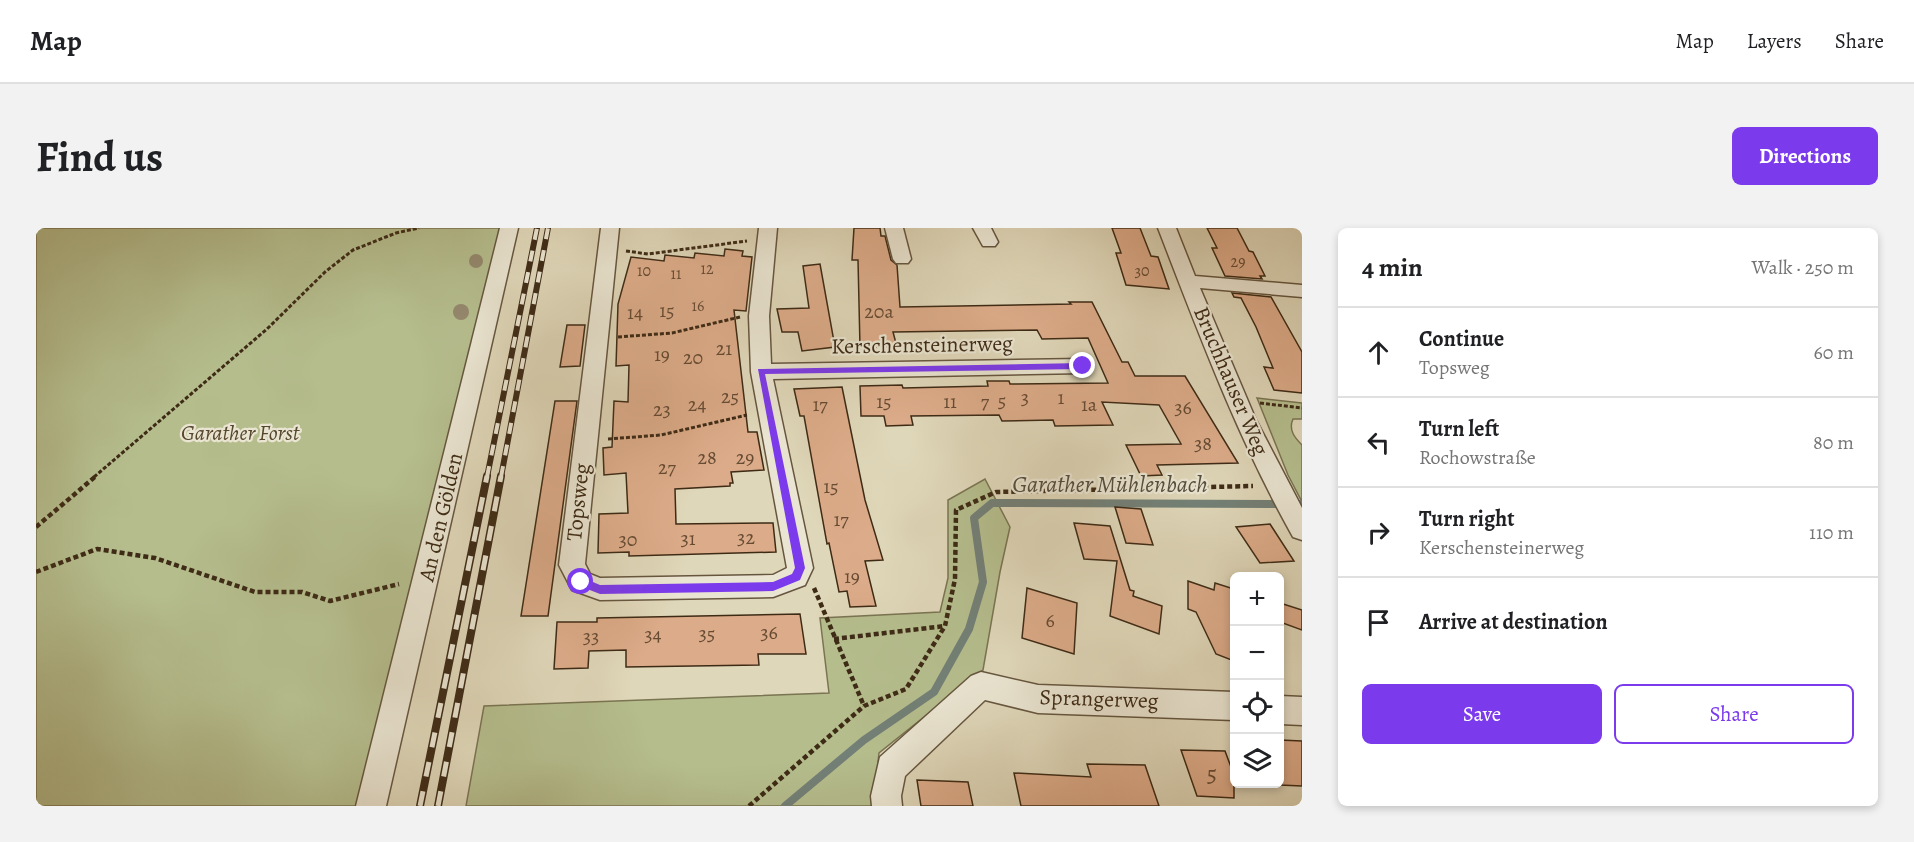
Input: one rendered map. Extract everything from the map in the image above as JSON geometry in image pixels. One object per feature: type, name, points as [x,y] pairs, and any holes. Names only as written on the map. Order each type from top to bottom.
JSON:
[{"type":"street","name":"An den Gölden","points":[[371,806],[509,228]]},
{"type":"street","name":"Topsweg","points":[[610,228],[574,533],[572,566],[581,582],[600,589],[773,586],[796,577],[806,576]]},
{"type":"street","points":[[894,228],[902,259]]},
{"type":"street","name":"Bruchhauser Weg","points":[[1167,228],[1271,488],[1297,521]]},
{"type":"street","points":[[763,234],[759,316],[761,372],[806,576]]},
{"type":"street","points":[[1188,281],[1302,291]]},
{"type":"street","name":"Kerschensteinerweg","points":[[761,372],[1083,366]]},
{"type":"street","name":"Sprangerweg","points":[[887,806],[886,796],[891,768],[981,685],[1038,699],[1230,706]]},
{"type":"street","points":[[1284,710],[1302,711]]},
{"type":"path","points":[[36,527],[267,329],[325,272],[353,250],[396,233],[419,228]]},
{"type":"path","points":[[620,250],[648,254],[763,234]]},
{"type":"path","points":[[611,336],[630,338],[672,333],[744,316]]},
{"type":"path","points":[[1238,401],[1302,408]]},
{"type":"path","points":[[601,438],[634,440],[668,435],[752,414]]},
{"type":"path","points":[[749,806],[864,706],[906,689],[945,627],[956,579],[956,510],[996,492],[1271,488]]},
{"type":"path","points":[[36,572],[97,549],[155,558],[255,592],[302,592],[330,601],[402,583]]},
{"type":"path","points":[[806,576],[864,706]]},
{"type":"path","points":[[834,639],[945,627]]},
{"type":"green space","name":"Garather Forst","points":[[36,228],[501,228],[357,806],[36,806]]},
{"type":"green space","points":[[1257,398],[1302,403],[1302,419],[1293,419],[1291,427],[1295,437],[1302,445],[1302,502],[1288,475]]},
{"type":"green space","points":[[985,479],[1010,527],[983,670],[879,753],[876,782],[879,806],[466,806],[484,706],[829,693],[820,618],[940,612],[948,578],[948,500]]},
{"type":"building","points":[[854,228],[880,228],[881,236],[885,236],[891,260],[897,265],[900,307],[1092,302],[1122,362],[1128,362],[1135,376],[1185,376],[1238,463],[1157,465],[1162,475],[1141,476],[1126,445],[1181,444],[1159,405],[1102,402],[1113,425],[1055,426],[1053,420],[1002,421],[999,415],[911,416],[913,425],[886,426],[884,416],[861,416],[860,386],[902,385],[903,388],[988,386],[987,381],[1009,381],[1010,384],[1108,383],[1088,338],[1042,339],[1037,330],[893,332],[897,347],[860,347],[858,260],[852,260]]},
{"type":"building","points":[[1112,228],[1140,228],[1151,256],[1158,257],[1169,289],[1126,285],[1116,253],[1121,253]]},
{"type":"building","points":[[1207,228],[1237,228],[1265,276],[1260,276],[1262,279],[1225,276],[1212,248],[1217,248]]},
{"type":"building","points":[[725,249],[743,251],[742,256],[752,257],[746,311],[734,310],[748,432],[757,432],[764,470],[731,472],[733,483],[730,483],[730,486],[675,489],[676,524],[773,523],[776,552],[629,556],[629,552],[598,553],[599,514],[628,513],[626,473],[604,475],[603,448],[612,447],[614,401],[628,402],[629,365],[616,366],[618,304],[631,257],[664,261],[665,255],[694,258],[695,253],[724,256]]},
{"type":"building","points":[[820,264],[835,347],[802,351],[798,332],[782,332],[777,309],[809,308],[803,266]]},
{"type":"building","points":[[1232,293],[1271,297],[1302,352],[1302,393],[1274,390],[1264,367],[1273,368],[1256,327],[1241,298],[1234,297]]},
{"type":"building","points":[[567,325],[585,325],[580,366],[560,367]]},
{"type":"building","points":[[842,387],[865,500],[883,560],[865,561],[876,606],[850,607],[847,591],[839,592],[829,543],[827,544],[804,416],[800,416],[794,389]]},
{"type":"building","points":[[555,401],[577,401],[548,616],[521,616]]},
{"type":"building","points":[[1115,507],[1141,509],[1153,545],[1126,543]]},
{"type":"building","points":[[1074,523],[1110,526],[1130,590],[1134,591],[1133,596],[1162,606],[1159,634],[1110,616],[1117,561],[1084,559]]},
{"type":"building","points":[[1270,524],[1294,561],[1260,563],[1236,527]]},
{"type":"building","points":[[1188,581],[1214,590],[1215,583],[1230,588],[1230,659],[1216,654],[1196,612],[1188,609]]},
{"type":"building","points":[[1027,588],[1077,603],[1074,654],[1022,638]]},
{"type":"building","points":[[1284,604],[1302,610],[1302,630],[1284,623]]},
{"type":"building","points":[[800,614],[806,654],[758,654],[759,665],[626,667],[626,650],[589,651],[588,668],[554,669],[557,622],[597,622],[597,618]]},
{"type":"building","points":[[1284,740],[1302,741],[1302,786],[1284,785]]},
{"type":"building","points":[[1181,750],[1225,751],[1230,764],[1230,788],[1234,788],[1234,798],[1197,796]]},
{"type":"building","points":[[1087,764],[1145,765],[1159,806],[1021,806],[1014,773],[1091,777]]},
{"type":"building","points":[[917,780],[968,782],[973,806],[921,806]]},
{"type":"waterway","name":"Garather Mühlenbach","points":[[785,806],[864,740],[934,692],[969,629],[983,582],[974,518],[992,503],[1302,504]]},
{"type":"railway","points":[[487,477],[537,228]]},
{"type":"railway","points":[[501,477],[548,228]]},
{"type":"railway","points":[[420,806],[487,476]]},
{"type":"railway","points":[[438,806],[501,476]]},
{"type":"route","points":[[581,582],[600,589],[773,586],[796,577],[800,568],[761,372],[1083,366]]}]
